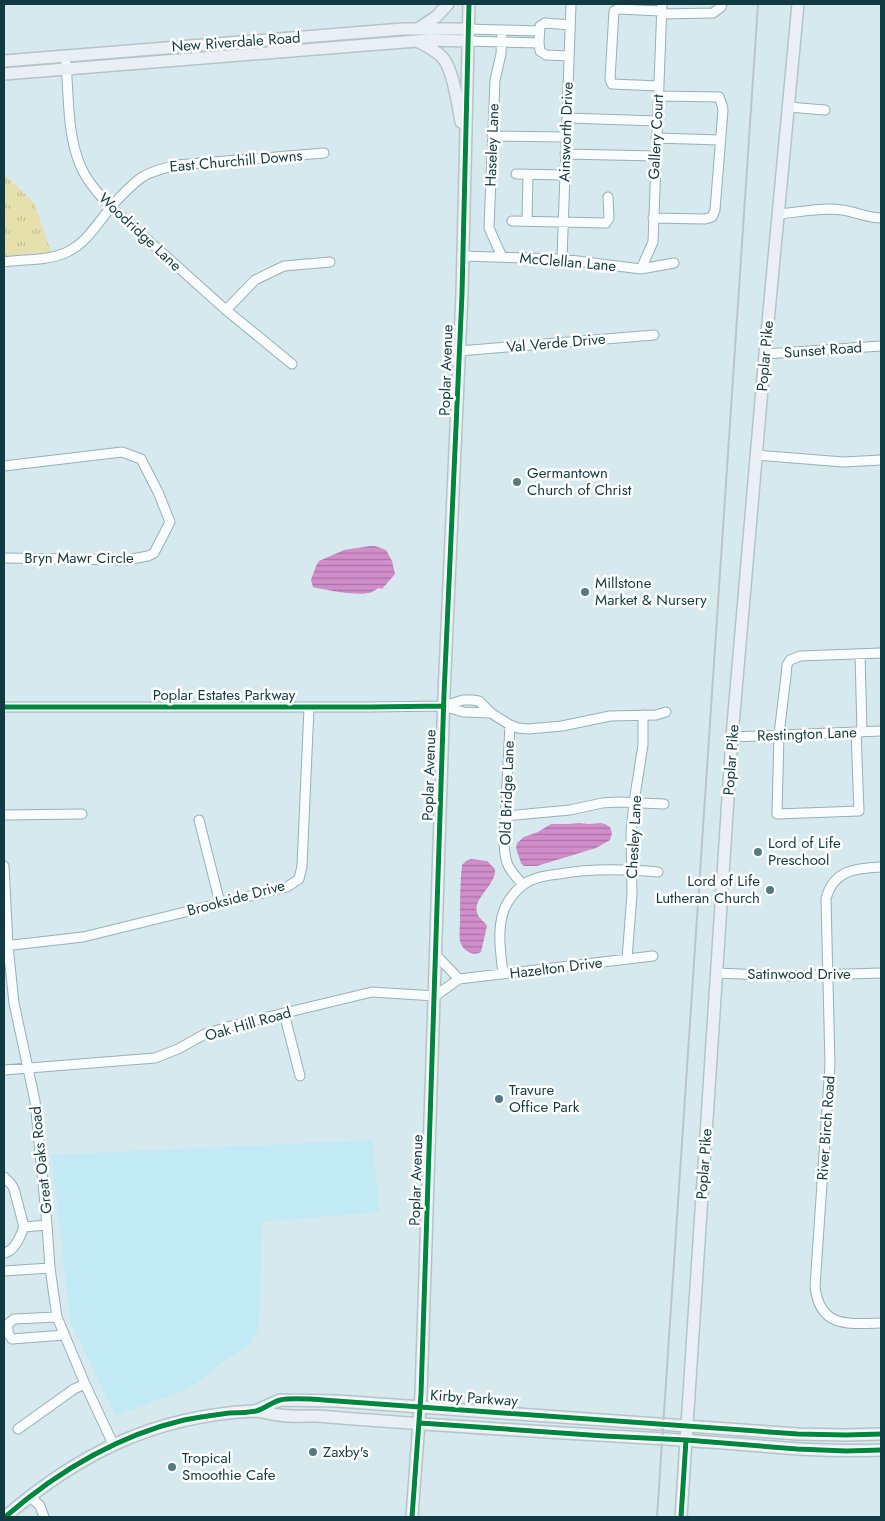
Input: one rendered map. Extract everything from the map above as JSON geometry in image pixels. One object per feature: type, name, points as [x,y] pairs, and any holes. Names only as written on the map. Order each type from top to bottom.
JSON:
[{"type":"main road","points":[[417,29],[436,17],[448,4]]},
{"type":"main road","name":"Poplar Avenue","points":[[412,1517],[421,1406],[444,706],[459,351],[469,4]]},
{"type":"main road","name":"Poplar Pike","points":[[681,1517],[732,737],[798,4]]},
{"type":"main road","name":"New Riverdale Road","points":[[4,60],[417,29],[468,29]]},
{"type":"main road","points":[[417,41],[431,48],[442,57],[449,67],[465,139]]},
{"type":"main road","name":"New Riverdale Road","points":[[4,74],[417,41],[468,41]]},
{"type":"main road","name":"Kirby Parkway","points":[[255,1411],[280,1400],[337,1401],[798,1434],[881,1434]]},
{"type":"main road","name":"Kirby Parkway","points":[[5,1517],[50,1481],[79,1462],[113,1444],[148,1430],[215,1414],[255,1411],[279,1415],[686,1440],[797,1449],[881,1450]]},
{"type":"street","name":"Ainsworth Drive","points":[[562,259],[572,4]]},
{"type":"street","points":[[659,86],[612,84],[610,79],[614,11],[618,9],[661,9],[712,14],[721,8],[722,4]]},
{"type":"street","name":"Gallery Court","points":[[641,268],[653,242],[661,9]]},
{"type":"street","points":[[569,56],[546,55],[540,51],[539,31],[540,26],[545,23],[570,25]]},
{"type":"street","points":[[468,29],[539,31]]},
{"type":"street","name":"Haseley Lane","points":[[502,30],[501,54],[495,80],[489,228],[502,257]]},
{"type":"street","points":[[468,41],[539,43]]},
{"type":"street","name":"Woodridge Lane","points":[[65,56],[71,129],[75,149],[81,167],[94,189],[111,207],[226,310],[292,364]]},
{"type":"street","points":[[653,218],[705,219],[712,217],[715,210],[722,105],[719,97],[658,96]]},
{"type":"street","points":[[788,107],[825,110]]},
{"type":"street","points":[[567,118],[657,121]]},
{"type":"street","points":[[492,136],[566,137]]},
{"type":"street","points":[[656,138],[720,140]]},
{"type":"street","name":"East Churchill Downs","points":[[4,262],[45,258],[66,252],[90,235],[111,207],[142,176],[160,169],[177,165],[324,153]]},
{"type":"street","points":[[566,154],[655,156]]},
{"type":"street","points":[[516,174],[564,175]]},
{"type":"street","points":[[526,221],[528,174]]},
{"type":"street","points":[[512,221],[606,223],[609,218],[608,197]]},
{"type":"street","points":[[779,214],[827,208],[844,210],[872,218],[881,218]]},
{"type":"street","name":"McClellan Lane","points":[[462,256],[562,259],[641,268],[674,263]]},
{"type":"street","points":[[226,310],[255,280],[284,266],[330,262]]},
{"type":"street","name":"Val Verde Drive","points":[[459,351],[654,335]]},
{"type":"street","name":"Sunset Road","points":[[765,354],[881,346]]},
{"type":"street","name":"Bryn Mawr Circle","points":[[4,466],[122,452],[141,459],[158,492],[170,522],[154,553],[148,556],[126,560],[4,558]]},
{"type":"street","points":[[757,455],[843,462],[881,460]]},
{"type":"street","points":[[860,654],[859,811],[776,814],[779,734],[787,666],[790,660],[795,657],[881,653]]},
{"type":"street","name":"Poplar Estates Parkway","points":[[4,707],[310,708],[444,706],[463,700],[472,700],[479,701],[492,713],[510,725]]},
{"type":"street","name":"Brookside Drive","points":[[6,946],[83,937],[287,887],[299,879],[302,866],[310,708]]},
{"type":"street","points":[[510,725],[518,728],[545,728],[610,716],[656,715],[666,712]]},
{"type":"street","name":"Chesley Lane","points":[[628,959],[632,894],[631,832],[643,745],[643,715]]},
{"type":"street","name":"Old Bridge Lane","points":[[510,725],[504,842],[505,860],[523,886]]},
{"type":"street","name":"Restington Lane","points":[[732,737],[881,731]]},
{"type":"street","points":[[505,816],[570,810],[602,803],[634,802],[664,804]]},
{"type":"street","points":[[4,815],[82,814]]},
{"type":"street","points":[[199,820],[220,903]]},
{"type":"street","name":"Great Oaks Road","points":[[4,866],[6,946],[14,1003],[35,1101],[50,1268],[57,1317],[84,1384],[113,1444]]},
{"type":"street","name":"River Birch Road","points":[[881,867],[851,870],[841,876],[834,882],[828,894],[826,904],[830,1066],[815,1280],[816,1295],[823,1310],[834,1320],[849,1323],[881,1323]]},
{"type":"street","points":[[502,974],[500,929],[502,915],[512,896],[523,886],[539,878],[580,870],[658,872]]},
{"type":"street","points":[[436,955],[459,979]]},
{"type":"street","name":"Hazelton Drive","points":[[435,996],[459,979],[653,956]]},
{"type":"street","name":"Satinwood Drive","points":[[717,973],[772,976],[828,976],[881,973]]},
{"type":"street","name":"Oak Hill Road","points":[[4,1070],[156,1058],[178,1049],[205,1034],[231,1026],[372,992],[435,996]]},
{"type":"street","points":[[284,1013],[300,1076]]},
{"type":"street","points":[[4,1177],[14,1189],[24,1227],[14,1247],[4,1253]]},
{"type":"street","points":[[24,1227],[47,1225]]},
{"type":"street","points":[[4,1271],[50,1268]]},
{"type":"street","points":[[57,1317],[14,1319],[8,1324],[8,1333],[12,1339],[64,1335]]},
{"type":"street","points":[[18,1429],[74,1389],[84,1384]]},
{"type":"street","points":[[30,1496],[40,1506],[44,1517]]},
{"type":"shaded area","points":[[370,546],[386,550],[392,561],[395,574],[382,589],[379,588],[372,592],[360,594],[313,587],[311,580],[319,561],[344,550]]},
{"type":"shaded area","points":[[551,824],[605,824],[610,827],[612,833],[610,840],[596,848],[537,866],[524,866],[521,863],[516,848],[517,843],[524,837],[538,832]]},
{"type":"shaded area","points":[[471,859],[487,861],[495,869],[492,881],[477,905],[479,917],[487,926],[481,952],[475,954],[468,952],[460,941],[462,865]]},
{"type":"shaded area","points":[[373,1140],[379,1212],[262,1222],[259,1327],[250,1345],[220,1364],[192,1387],[116,1416],[71,1324],[51,1155]]},
{"type":"green space","points":[[4,174],[34,203],[51,252],[4,256]]},
{"type":"railway","points":[[657,1517],[758,4]]},
{"type":"cycle path","points":[[412,1517],[421,1394],[444,694],[462,294],[469,4]]},
{"type":"cycle path","points":[[4,707],[444,706]]},
{"type":"cycle path","points":[[5,1517],[45,1485],[111,1446],[159,1427],[184,1420],[256,1411],[286,1399],[316,1399],[798,1434],[881,1434]]},
{"type":"cycle path","points":[[420,1423],[797,1449],[881,1450]]},
{"type":"cycle path","points":[[681,1517],[686,1440]]},
{"type":"place","name":"Germantown Church of Christ","points":[[517,482]]},
{"type":"place","name":"Millstone Market & Nursery","points":[[585,592]]},
{"type":"place","name":"Lord of Life Preschool","points":[[758,852]]},
{"type":"place","name":"Lord of Life Lutheran Church","points":[[770,890]]},
{"type":"place","name":"Travure Office Park","points":[[499,1099]]},
{"type":"place","name":"Zaxby's","points":[[313,1452]]},
{"type":"place","name":"Tropical Smoothie Cafe","points":[[172,1467]]}]
